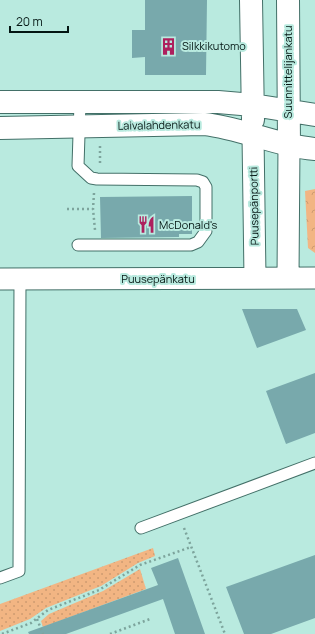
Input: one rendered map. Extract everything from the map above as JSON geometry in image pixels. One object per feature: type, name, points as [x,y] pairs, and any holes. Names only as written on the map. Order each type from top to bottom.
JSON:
[{"type":"street","points":[[251,0],[253,135]]},
{"type":"street","name":"Suunnittelijankatu","points":[[288,0],[289,145]]},
{"type":"street","name":"Laivalahdenkatu","points":[[0,102],[218,102],[252,105],[288,112],[315,115]]},
{"type":"street","name":"Laivalahdenkatu","points":[[0,128],[204,124],[218,125],[289,145],[315,149]]},
{"type":"street","name":"Puusepänportti","points":[[253,135],[255,278]]},
{"type":"street","points":[[288,277],[289,145]]},
{"type":"street","name":"Puusepänkatu","points":[[10,279],[315,278]]},
{"type":"lane","points":[[78,245],[191,245],[198,242],[206,231],[206,187],[203,182],[197,180],[97,179],[91,178],[78,166],[80,103]]},
{"type":"lane","points":[[0,578],[19,571],[10,279]]},
{"type":"lane","points":[[141,528],[315,463]]},
{"type":"path","points":[[100,146],[100,170],[97,179],[93,209],[96,238],[100,245]]},
{"type":"path","points":[[67,209],[93,209]]},
{"type":"path","points":[[179,514],[225,634]]},
{"type":"path","points":[[2,634],[37,619],[48,610],[99,590],[140,565],[191,547]]},
{"type":"path","points":[[37,619],[43,634]]},
{"type":"path","points":[[110,634],[150,619]]},
{"type":"green space","points":[[315,189],[315,253],[308,248],[305,191]]},
{"type":"green space","points":[[153,548],[155,556],[138,563],[101,586],[46,608],[30,619],[0,631],[0,604]]},
{"type":"green space","points":[[140,569],[146,589],[43,627],[41,621],[49,614],[103,591]]},
{"type":"building","name":"Silkkikutomo","points":[[145,0],[207,0],[206,75],[145,75],[145,57],[132,58],[132,30],[145,30]]},
{"type":"building","name":"McDonald's","points":[[192,196],[192,234],[179,234],[179,237],[101,238],[100,197]]},
{"type":"building","points":[[242,309],[297,309],[306,330],[257,348]]},
{"type":"building","points":[[315,373],[315,433],[286,444],[266,391]]},
{"type":"building","points":[[315,555],[315,618],[271,634],[244,634],[226,587]]},
{"type":"building","points":[[178,558],[205,634],[175,634],[163,599],[66,634],[29,634],[28,632],[158,585],[151,568]]},
{"type":"place","name":"Silkkikutomo","points":[[169,46]]},
{"type":"place","name":"McDonald's","points":[[146,225]]}]
